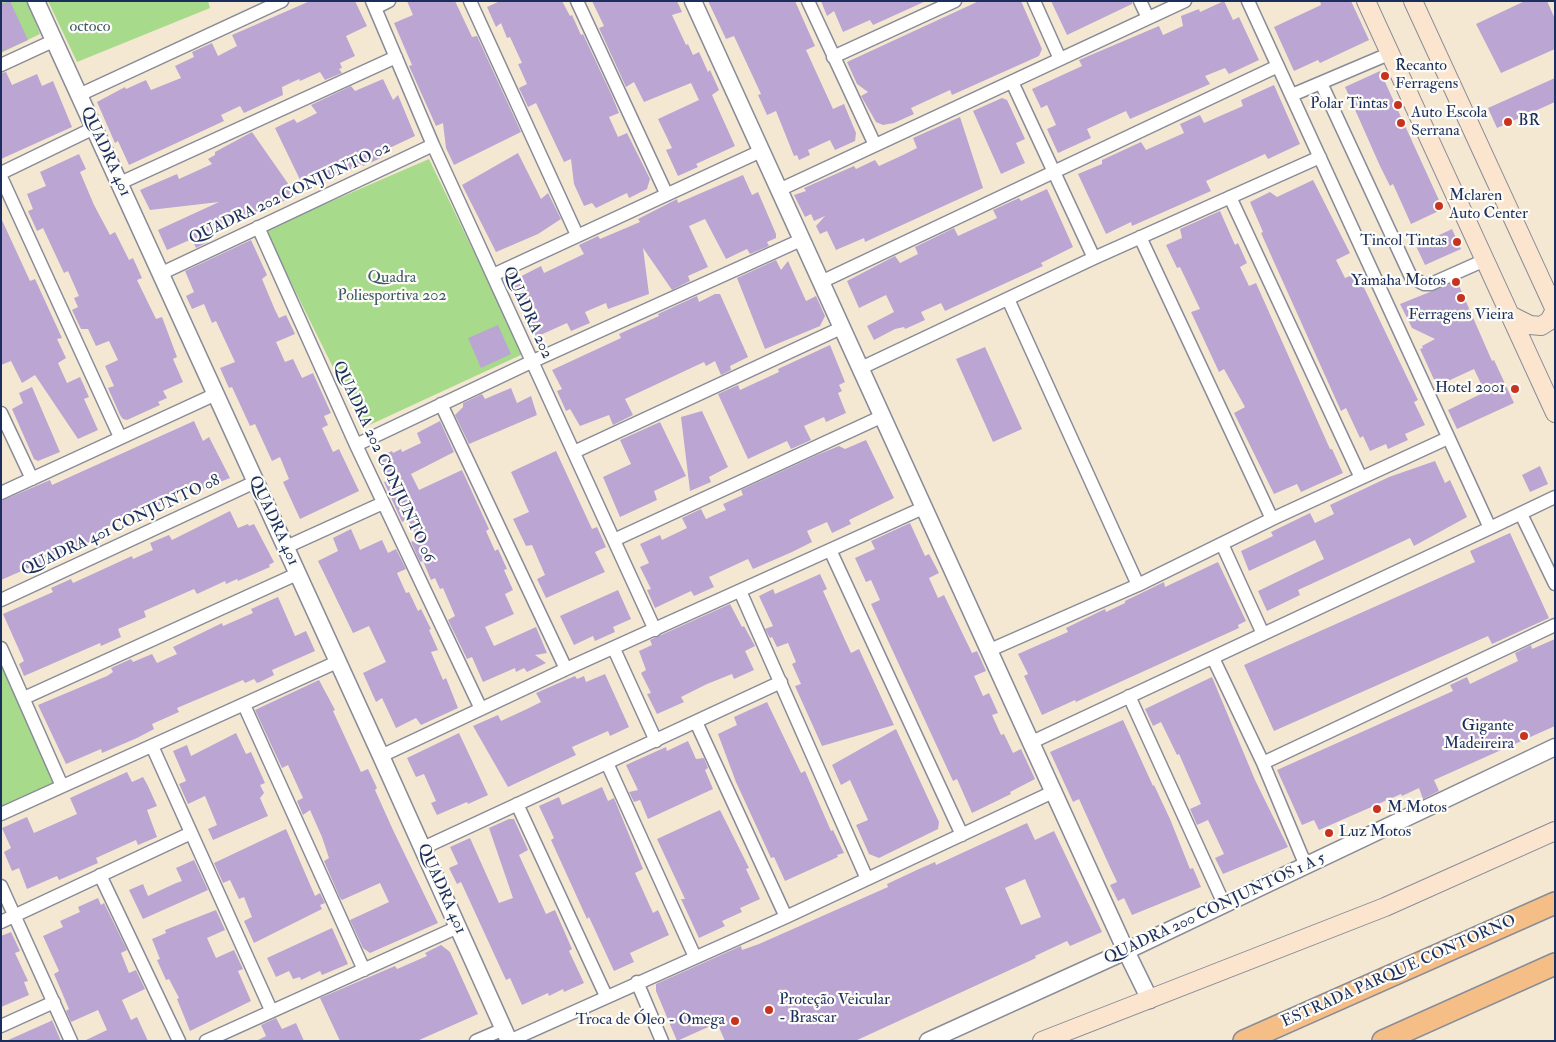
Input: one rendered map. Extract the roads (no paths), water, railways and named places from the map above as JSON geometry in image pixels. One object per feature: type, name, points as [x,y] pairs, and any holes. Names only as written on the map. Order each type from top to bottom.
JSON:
[{"type":"highway","name":"ESTRADA PARQUE CONTORNO","points":[[1244,1041],[1555,903]]},
{"type":"highway","points":[[1383,1041],[1555,964]]},
{"type":"main road","points":[[1366,1],[1555,413]]},
{"type":"main road","points":[[1376,22],[1380,4],[1384,1]]},
{"type":"main road","points":[[1413,1],[1555,310],[1550,320],[1540,326],[1530,326],[1510,315]]},
{"type":"main road","points":[[1042,1041],[1150,1000],[1262,953],[1386,906],[1550,830]]},
{"type":"street","name":"QUADRA 401","points":[[36,1],[286,547],[336,662],[423,848],[507,1037]]},
{"type":"street","points":[[79,95],[282,1]]},
{"type":"street","points":[[374,4],[389,1]]},
{"type":"street","points":[[470,1],[577,235]]},
{"type":"street","points":[[578,1],[666,193]]},
{"type":"street","points":[[693,1],[841,328],[883,416],[923,508],[1150,1000]]},
{"type":"street","points":[[808,1],[875,145]]},
{"type":"street","points":[[833,57],[955,1]]},
{"type":"street","points":[[1034,1],[1060,59]]},
{"type":"street","points":[[1140,1],[1148,18]]},
{"type":"street","points":[[779,190],[1185,1]]},
{"type":"street","points":[[1248,1],[1490,528]]},
{"type":"street","name":"QUADRA 202","points":[[374,4],[433,145],[655,630]]},
{"type":"street","points":[[1,65],[53,41]]},
{"type":"street","points":[[1292,95],[1391,53]]},
{"type":"street","points":[[120,183],[396,57]]},
{"type":"street","points":[[820,282],[1278,66]]},
{"type":"street","points":[[1012,82],[1094,258]]},
{"type":"street","points":[[1321,83],[1411,277],[1417,281],[1431,284],[1485,260]]},
{"type":"street","points":[[1,173],[94,128]]},
{"type":"street","name":"QUADRA 202 CONJUNTO 02","points":[[160,274],[433,145]]},
{"type":"street","points":[[493,275],[666,193],[761,151]]},
{"type":"street","points":[[861,368],[1094,258],[1320,157]]},
{"type":"street","points":[[1,178],[120,437]]},
{"type":"street","points":[[1230,197],[1361,478]]},
{"type":"street","name":"QUADRA 202 CONJUNTO 06","points":[[258,228],[356,445],[481,709]]},
{"type":"street","points":[[1140,238],[1272,519]]},
{"type":"street","points":[[356,445],[531,362],[801,240]]},
{"type":"street","points":[[1008,298],[1138,585]]},
{"type":"street","points":[[574,452],[841,328]]},
{"type":"street","points":[[1,493],[216,394]]},
{"type":"street","points":[[441,404],[566,669]]},
{"type":"street","points":[[1,413],[32,479]]},
{"type":"street","points":[[614,540],[883,416]]},
{"type":"street","points":[[990,650],[1138,585],[1272,519],[1448,438]]},
{"type":"street","name":"QUADRA 401 CONJUNTO 08","points":[[1,600],[255,482]]},
{"type":"street","points":[[1032,742],[1555,497]]},
{"type":"street","points":[[286,547],[383,503]]},
{"type":"street","points":[[381,756],[566,669],[614,649],[923,508]]},
{"type":"street","points":[[1521,514],[1555,584]]},
{"type":"street","points":[[1222,544],[1263,634]]},
{"type":"street","points":[[830,550],[962,835]]},
{"type":"street","points":[[24,698],[298,574]]},
{"type":"street","points":[[740,591],[866,879]]},
{"type":"street","points":[[1263,763],[1555,625]]},
{"type":"street","points":[[1,648],[62,786]]},
{"type":"street","points":[[614,649],[656,741]]},
{"type":"street","points":[[1213,658],[1263,763],[1306,866]]},
{"type":"street","points":[[1,814],[336,662]]},
{"type":"street","points":[[423,848],[781,682]]},
{"type":"street","points":[[1129,696],[1224,904]]},
{"type":"street","points":[[244,705],[364,970]]},
{"type":"street","points":[[696,722],[786,917]]},
{"type":"street","points":[[152,746],[271,1010]]},
{"type":"street","name":"QUADRA 200 CONJUNTOS 1 A 5","points":[[928,1041],[1126,951],[1555,747]]},
{"type":"street","points":[[607,763],[696,957]]},
{"type":"street","points":[[476,1041],[507,1037],[606,996],[786,917],[1055,791]]},
{"type":"street","points":[[518,804],[606,996]]},
{"type":"street","points":[[1,922],[191,833]]},
{"type":"street","points":[[100,876],[179,1041]]},
{"type":"street","points":[[1,886],[70,1041]]},
{"type":"street","points":[[206,1041],[458,927]]},
{"type":"street","points":[[637,982],[662,1041]]},
{"type":"street","points":[[1,1026],[54,1002]]},
{"type":"place","name":"Recanto Ferragens","points":[[1385,76]]},
{"type":"place","name":"Polar Tintas","points":[[1398,105]]},
{"type":"place","name":"BR","points":[[1508,122]]},
{"type":"place","name":"Auto Escola Serrana","points":[[1401,123]]},
{"type":"place","name":"Mclaren Auto Center","points":[[1439,206]]},
{"type":"place","name":"Tincol Tintas","points":[[1457,242]]},
{"type":"place","name":"Yamaha Motos","points":[[1456,282]]},
{"type":"place","name":"Ferragens Vieira","points":[[1461,298]]},
{"type":"place","name":"Hotel 2001","points":[[1515,389]]},
{"type":"place","name":"Gigante Madeireira","points":[[1524,736]]},
{"type":"place","name":"M Motos","points":[[1377,809]]},
{"type":"place","name":"Luz Motos","points":[[1329,833]]},
{"type":"place","name":"Proteção Veicular - Brascar","points":[[769,1010]]},
{"type":"place","name":"Troca de Óleo - Omega","points":[[735,1021]]},
{"type":"park label","name":"octoco","points":[[90,28]]},
{"type":"park label","name":"Quadra Poliesportiva 202","points":[[392,288]]}]
